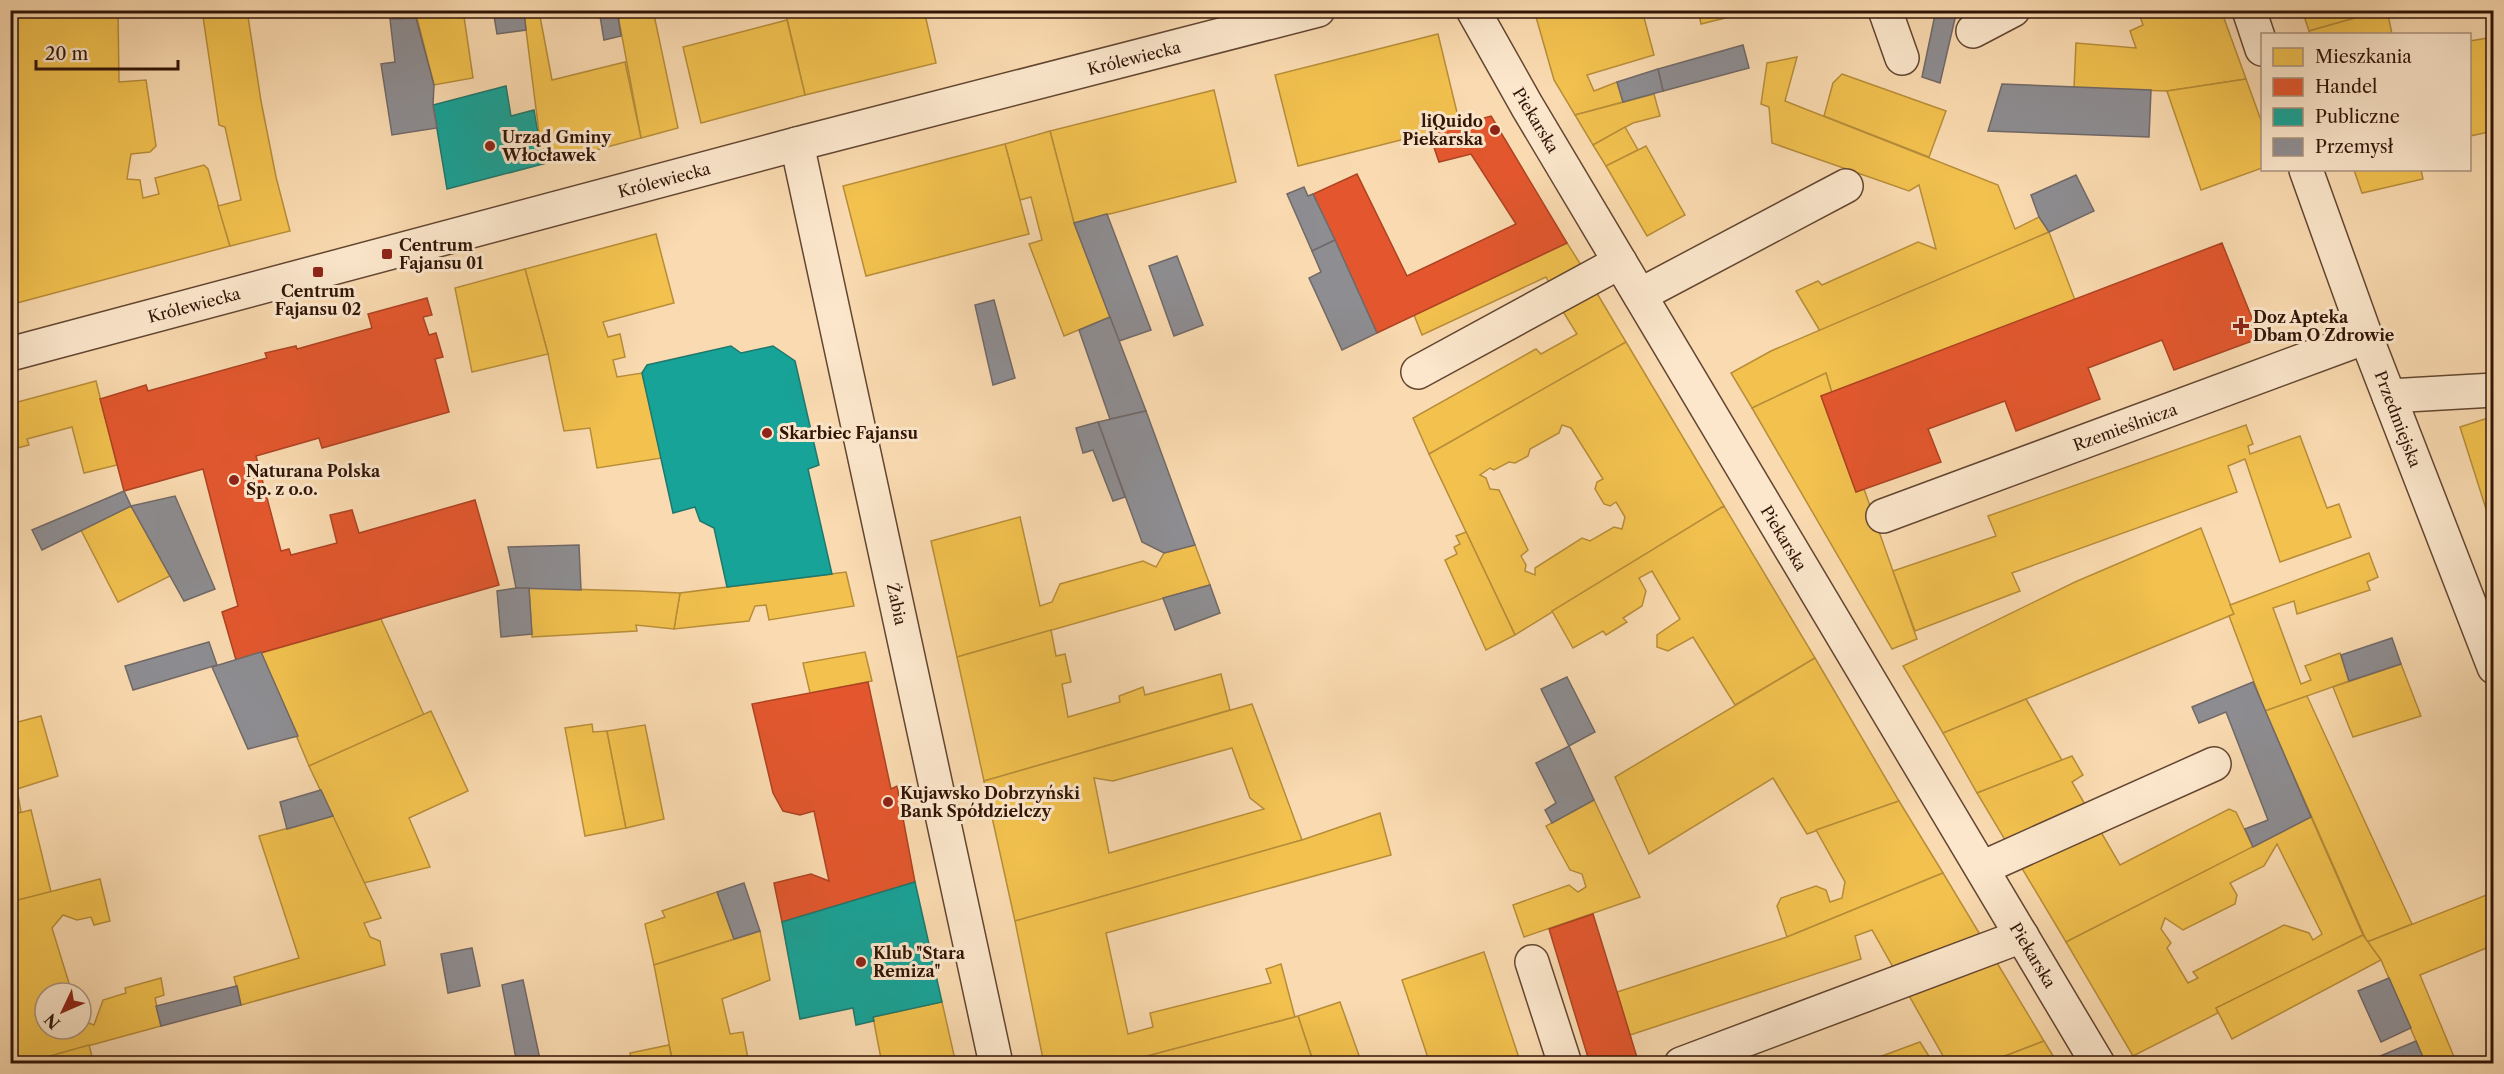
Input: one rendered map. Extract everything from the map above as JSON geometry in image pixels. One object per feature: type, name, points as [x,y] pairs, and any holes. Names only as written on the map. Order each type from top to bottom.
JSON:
[{"type":"street","name":"Królewiecka","points":[[10,354],[797,144],[1318,10]]},
{"type":"street","name":"Piekarska","points":[[1473,10],[1527,106],[2098,1064]]},
{"type":"street","points":[[1885,10],[1902,58]]},
{"type":"street","points":[[1972,31],[2013,10]]},
{"type":"street","points":[[2249,10],[2261,46]]},
{"type":"street","name":"Żabia","points":[[797,144],[996,1064]]},
{"type":"street","name":"Przedmiejska","points":[[2306,171],[2366,337],[2493,667]]},
{"type":"street","points":[[1640,295],[1846,186]]},
{"type":"street","points":[[1418,372],[1620,262]]},
{"type":"street","name":"Rzemieślnicza","points":[[1883,516],[2366,337]]},
{"type":"street","points":[[2389,396],[2493,390]]},
{"type":"street","points":[[1982,868],[2214,764]]},
{"type":"street","points":[[1681,1064],[2022,936]]},
{"type":"street","points":[[1532,962],[1565,1064]]},
{"type":"building: Mieszkania","points":[[14,10],[118,10],[119,82],[146,80],[156,146],[150,152],[131,154],[127,179],[140,180],[143,198],[159,194],[155,178],[204,165],[208,169],[230,246],[17,303]]},
{"type":"building: Mieszkania","points":[[202,10],[247,10],[261,101],[276,177],[290,231],[230,246],[218,206],[241,200],[225,127],[219,125]]},
{"type":"building: Mieszkania","points":[[415,10],[463,10],[473,78],[434,85]]},
{"type":"building: Mieszkania","points":[[524,10],[547,10],[524,14]]},
{"type":"building: Mieszkania","points":[[617,10],[653,10],[678,128],[641,138]]},
{"type":"building: Mieszkania","points":[[785,10],[924,10],[936,63],[805,95]]},
{"type":"building: Mieszkania","points":[[1534,10],[1642,10],[1654,55],[1587,75],[1594,91],[1617,82],[1623,102],[1575,115],[1554,80]]},
{"type":"building: Mieszkania","points":[[1698,10],[1757,10],[1701,24]]},
{"type":"building: Mieszkania","points":[[2138,10],[2221,10],[2246,79],[2167,91],[2074,88],[2076,43],[2136,48],[2130,31],[2143,25]]},
{"type":"building: Mieszkania","points":[[2302,10],[2383,10],[2309,31]]},
{"type":"building: Mieszkania","points":[[2387,10],[2392,33],[2310,33],[2309,31]]},
{"type":"building: Mieszkania","points":[[539,11],[552,80],[625,62],[641,138],[543,164],[524,14]]},
{"type":"building: Mieszkania","points":[[787,20],[805,95],[701,123],[683,47]]},
{"type":"building: Mieszkania","points":[[1438,34],[1460,125],[1298,166],[1275,75]]},
{"type":"building: Mieszkania","points":[[2494,37],[2494,131],[2471,136],[2471,41]]},
{"type":"building: Mieszkania","points":[[1797,57],[1785,101],[1998,185],[2015,229],[2039,217],[2049,232],[1820,331],[1796,291],[1818,281],[1822,285],[1918,242],[1936,249],[1919,185],[1909,191],[1772,143],[1769,107],[1761,104],[1767,63]]},
{"type":"building: Mieszkania","points":[[1842,74],[1946,111],[1929,157],[1824,116],[1833,83]]},
{"type":"building: Mieszkania","points":[[2246,79],[2261,120],[2261,168],[2201,190],[2167,91]]},
{"type":"building: Mieszkania","points":[[1214,90],[1236,182],[1074,223],[1050,131]]},
{"type":"building: Mieszkania","points":[[1654,94],[1660,116],[1633,123],[1593,145],[1575,115]]},
{"type":"building: Mieszkania","points":[[1625,127],[1638,150],[1606,166],[1593,145]]},
{"type":"building: Mieszkania","points":[[1050,131],[1074,223],[1110,317],[1064,336],[1029,244],[1042,240],[1031,197],[1020,200],[1005,144]]},
{"type":"building: Mieszkania","points":[[1005,144],[1029,234],[866,276],[843,186]]},
{"type":"building: Mieszkania","points":[[1646,146],[1685,215],[1647,236],[1606,166]]},
{"type":"building: Mieszkania","points":[[2354,171],[2421,171],[2423,179],[2362,193]]},
{"type":"building: Mieszkania","points":[[2049,232],[2075,300],[1832,393],[1826,373],[1752,408],[1731,373],[1771,351]]},
{"type":"building: Mieszkania","points":[[656,234],[674,303],[603,322],[608,337],[620,334],[625,357],[613,360],[617,377],[642,373],[662,458],[597,468],[590,428],[564,431],[548,354],[525,269]]},
{"type":"building: Mieszkania","points":[[1567,243],[1581,265],[1549,283],[1546,277],[1422,335],[1414,315]]},
{"type":"building: Mieszkania","points":[[525,269],[548,354],[472,372],[455,288]]},
{"type":"building: Mieszkania","points":[[1595,290],[1626,342],[1429,454],[1413,418],[1536,349],[1541,354],[1577,334],[1562,310]]},
{"type":"building: Mieszkania","points":[[1626,342],[1724,506],[1515,635],[1429,454]],"holes":[[[1562,425],[1571,428],[1603,479],[1597,482],[1595,489],[1604,504],[1610,506],[1616,502],[1625,517],[1622,529],[1614,527],[1590,541],[1582,538],[1535,568],[1535,575],[1525,571],[1526,565],[1521,556],[1528,550],[1499,490],[1490,489],[1486,478],[1480,475],[1490,468],[1494,470],[1528,456],[1530,449],[1559,433]]]},
{"type":"building: Mieszkania","points":[[1826,373],[1832,393],[1821,396],[1856,492],[1864,489],[1917,639],[1892,649],[1752,408]]},
{"type":"building: Mieszkania","points":[[96,381],[117,465],[84,473],[72,427],[27,439],[29,445],[10,450],[10,404]]},
{"type":"building: Mieszkania","points":[[2494,416],[2494,534],[2460,427]]},
{"type":"building: Mieszkania","points":[[2246,425],[2253,444],[2248,446],[2250,454],[2300,436],[2327,508],[2339,504],[2351,537],[2280,562],[2245,459],[2228,466],[2237,492],[2012,573],[2020,591],[1915,631],[1893,571],[1996,536],[1988,516]]},
{"type":"building: Mieszkania","points":[[131,506],[170,576],[118,602],[81,530]]},
{"type":"building: Mieszkania","points":[[1724,506],[1815,658],[1735,705],[1693,637],[1668,651],[1657,647],[1657,635],[1680,619],[1652,571],[1639,578],[1646,591],[1642,606],[1623,618],[1627,622],[1606,635],[1603,631],[1573,648],[1552,611]]},
{"type":"building: Mieszkania","points":[[1020,517],[1040,606],[1052,602],[1060,584],[1143,561],[1156,567],[1164,553],[1195,545],[1210,585],[957,657],[931,541]]},
{"type":"building: Mieszkania","points":[[2201,528],[2234,614],[1943,733],[1903,666],[2075,582]]},
{"type":"building: Mieszkania","points":[[1466,532],[1515,635],[1486,650],[1445,560],[1457,554],[1454,547],[1460,544],[1456,536]]},
{"type":"building: Mieszkania","points":[[2369,553],[2378,577],[2367,582],[2370,590],[2297,614],[2294,601],[2273,608],[2301,684],[2311,680],[2305,666],[2340,653],[2349,681],[2265,711],[2229,616],[2234,614],[2230,605]]},
{"type":"building: Mieszkania","points":[[846,572],[854,606],[769,620],[766,605],[755,606],[749,621],[674,629],[680,593]]},
{"type":"building: Mieszkania","points":[[529,588],[680,593],[674,629],[636,625],[637,631],[532,637]]},
{"type":"building: Mieszkania","points":[[381,619],[424,715],[309,766],[261,652]]},
{"type":"building: Mieszkania","points":[[1051,630],[1056,656],[1065,654],[1071,682],[1062,684],[1068,717],[1120,702],[1119,696],[1143,687],[1145,695],[1221,674],[1230,710],[984,781],[957,657]]},
{"type":"building: Mieszkania","points":[[865,652],[872,681],[810,693],[803,663]]},
{"type":"building: Mieszkania","points":[[1815,658],[1899,801],[1807,834],[1773,778],[1649,854],[1615,777]]},
{"type":"building: Mieszkania","points":[[2401,664],[2421,716],[2353,737],[2333,687]]},
{"type":"building: Mieszkania","points":[[2307,696],[2412,924],[2367,942],[2265,711]]},
{"type":"building: Mieszkania","points":[[2026,699],[2062,760],[1977,793],[1943,733]]},
{"type":"building: Mieszkania","points":[[1252,704],[1302,840],[1015,921],[984,781]],"holes":[[[1232,748],[1250,798],[1264,809],[1109,853],[1094,778],[1113,781]]]},
{"type":"building: Mieszkania","points":[[431,711],[468,791],[409,818],[430,867],[364,883],[309,766]]},
{"type":"building: Mieszkania","points":[[41,716],[58,776],[17,789],[21,812],[10,815],[10,724]]},
{"type":"building: Mieszkania","points":[[592,724],[593,732],[607,731],[626,828],[585,836],[565,728]]},
{"type":"building: Mieszkania","points":[[645,725],[664,819],[626,828],[607,731]]},
{"type":"building: Mieszkania","points":[[2072,756],[2083,775],[2072,782],[2120,865],[2229,809],[2236,812],[2253,847],[2066,942],[1977,793]]},
{"type":"building: Mieszkania","points":[[1594,800],[1640,897],[1524,937],[1513,905],[1569,885],[1578,892],[1586,887],[1582,874],[1570,870],[1546,826]]},
{"type":"building: Mieszkania","points":[[1899,801],[1943,873],[1787,937],[1777,906],[1781,898],[1816,886],[1826,890],[1830,902],[1842,898],[1845,882],[1816,830]]},
{"type":"building: Mieszkania","points":[[31,810],[51,892],[10,902],[10,815]]},
{"type":"building: Mieszkania","points":[[1380,813],[1391,855],[1106,933],[1128,1034],[1153,1027],[1150,1013],[1271,983],[1266,969],[1281,964],[1295,1017],[1117,1064],[1044,1064],[1015,921],[1302,840]]},
{"type":"building: Mieszkania","points":[[333,816],[381,918],[364,923],[370,937],[380,941],[385,965],[241,1005],[234,977],[299,958],[259,836]]},
{"type":"building: Mieszkania","points":[[2311,817],[2363,935],[2216,1008],[2218,1013],[2133,1056],[2066,942]],"holes":[[[2277,844],[2322,934],[2313,940],[2309,933],[2284,925],[2193,972],[2198,978],[2188,983],[2167,948],[2171,943],[2161,929],[2165,918],[2183,930],[2235,904],[2237,895],[2230,883],[2264,866]]]},
{"type":"building: Mieszkania","points":[[1943,873],[2044,1041],[1984,1064],[1860,1064],[1920,1042],[1932,1061],[1943,1056],[1872,930],[1855,936],[1861,959],[1630,1035],[1617,992],[1787,937]]},
{"type":"building: Mieszkania","points":[[100,879],[110,921],[94,925],[91,917],[77,920],[63,915],[52,928],[68,981],[33,981],[33,1041],[93,1041],[93,1025],[103,1000],[126,993],[125,988],[161,978],[164,995],[155,998],[161,1026],[22,1064],[10,1064],[10,902]]},
{"type":"building: Mieszkania","points":[[717,892],[734,939],[654,965],[645,924],[665,917],[662,911]]},
{"type":"building: Mieszkania","points":[[2494,892],[2494,945],[2420,975],[2457,1064],[2426,1064],[2381,960],[2367,942]]},
{"type":"building: Mieszkania","points":[[760,931],[770,980],[722,999],[730,1034],[743,1032],[749,1064],[673,1064],[654,965]]},
{"type":"building: Mieszkania","points":[[2363,935],[2381,960],[2232,1039],[2216,1008]]},
{"type":"building: Mieszkania","points":[[1484,952],[1521,1064],[1430,1064],[1402,980]]},
{"type":"building: Mieszkania","points":[[942,1002],[956,1064],[882,1064],[873,1017]]},
{"type":"building: Mieszkania","points":[[1340,1002],[1362,1064],[1314,1064],[1298,1016]]},
{"type":"building: Mieszkania","points":[[1298,1016],[1314,1064],[1117,1064],[1295,1017]]},
{"type":"building: Mieszkania","points":[[2044,1041],[2058,1064],[1984,1064]]},
{"type":"building: Mieszkania","points":[[89,1045],[94,1064],[22,1064]]},
{"type":"building: Mieszkania","points":[[669,1045],[673,1064],[632,1064],[630,1053]]},
{"type":"building: Handel","points":[[1491,116],[1567,243],[1377,333],[1313,194],[1357,174],[1407,276],[1516,224],[1471,154],[1439,162],[1429,133]]},
{"type":"building: Handel","points":[[2222,243],[2260,338],[2174,370],[2162,340],[2088,368],[2100,399],[2016,431],[2005,401],[1928,429],[1941,462],[1856,492],[1821,396]]},
{"type":"building: Handel","name":"Naturana Polska Sp. z o.o.","points":[[427,298],[432,315],[423,317],[429,335],[436,333],[443,357],[435,359],[449,412],[322,448],[319,438],[256,456],[281,551],[289,549],[291,555],[337,543],[330,515],[352,510],[359,533],[475,500],[499,585],[236,660],[222,612],[238,606],[203,469],[124,491],[100,399],[146,385],[148,391],[267,358],[265,353],[296,346],[297,349],[372,328],[368,314]]},
{"type":"building: Handel","points":[[868,682],[891,789],[897,786],[915,882],[782,922],[774,883],[811,874],[829,881],[814,811],[800,815],[783,811],[773,793],[752,704]]},
{"type":"building: Handel","points":[[1593,914],[1639,1064],[1590,1064],[1549,929]]},
{"type":"building: Publiczne","name":"Urząd Gminy Włocławek","points":[[506,86],[511,116],[534,110],[543,164],[447,189],[433,105]]},
{"type":"building: Publiczne","points":[[731,346],[741,353],[773,346],[795,361],[819,465],[808,469],[832,574],[727,587],[714,528],[700,521],[695,507],[673,513],[642,373],[647,365]]},
{"type":"building: Publiczne","name":"Klub \"Stara Remiza\"","points":[[915,882],[942,1002],[873,1017],[874,1021],[856,1025],[853,1008],[800,1019],[782,922]]},
{"type":"building: Przemysł","points":[[493,10],[524,10],[526,30],[497,34]]},
{"type":"building: Przemysł","points":[[599,10],[617,10],[621,36],[604,40]]},
{"type":"building: Przemysł","points":[[1936,10],[1957,10],[1940,83],[1922,77]]},
{"type":"building: Przemysł","points":[[416,18],[434,85],[433,105],[437,128],[392,135],[381,64],[395,62],[390,19]]},
{"type":"building: Przemysł","points":[[1743,45],[1749,68],[1663,91],[1658,69]]},
{"type":"building: Przemysł","points":[[1658,69],[1663,91],[1623,102],[1617,82]]},
{"type":"building: Przemysł","points":[[2002,84],[2151,90],[2149,137],[1988,131]]},
{"type":"building: Przemysł","points":[[2076,175],[2094,211],[2049,232],[2039,217],[2031,195]]},
{"type":"building: Przemysł","points":[[1304,187],[1308,196],[1313,194],[1335,240],[1312,251],[1287,194]]},
{"type":"building: Przemysł","points":[[1107,214],[1151,330],[1119,341],[1074,223]]},
{"type":"building: Przemysł","points":[[1335,240],[1377,333],[1342,350],[1309,278],[1321,272],[1312,251]]},
{"type":"building: Przemysł","points":[[1177,256],[1203,325],[1174,336],[1149,266]]},
{"type":"building: Przemysł","points":[[994,300],[1015,378],[993,385],[975,305]]},
{"type":"building: Przemysł","points":[[1110,317],[1146,411],[1110,419],[1079,330]]},
{"type":"building: Przemysł","points":[[1146,411],[1195,545],[1164,553],[1142,542],[1098,422]]},
{"type":"building: Przemysł","points":[[1098,422],[1125,497],[1113,501],[1093,450],[1083,453],[1076,428]]},
{"type":"building: Przemysł","points":[[124,491],[131,506],[42,550],[32,530]]},
{"type":"building: Przemysł","points":[[175,496],[215,589],[184,601],[131,506]]},
{"type":"building: Przemysł","points":[[579,545],[581,590],[516,588],[508,547]]},
{"type":"building: Przemysł","points":[[1210,585],[1220,613],[1175,630],[1163,598]]},
{"type":"building: Przemysł","points":[[529,588],[532,634],[501,637],[497,591]]},
{"type":"building: Przemysł","points":[[2392,638],[2401,664],[2349,681],[2341,655]]},
{"type":"building: Przemysł","points":[[209,642],[217,665],[133,690],[125,666]]},
{"type":"building: Przemysł","points":[[261,652],[298,736],[248,749],[212,667]]},
{"type":"building: Przemysł","points":[[1567,677],[1595,732],[1569,746],[1541,689]]},
{"type":"building: Przemysł","points":[[2253,682],[2311,817],[2253,847],[2245,829],[2268,820],[2226,712],[2199,723],[2192,707]]},
{"type":"building: Przemysł","points":[[1569,746],[1594,800],[1552,823],[1545,810],[1556,803],[1536,763]]},
{"type":"building: Przemysł","points":[[321,790],[333,816],[287,829],[280,802]]},
{"type":"building: Przemysł","points":[[744,883],[760,931],[734,939],[717,892]]},
{"type":"building: Przemysł","points":[[472,948],[480,986],[448,993],[441,954]]},
{"type":"building: Przemysł","points":[[2389,978],[2411,1028],[2381,1042],[2358,991]]},
{"type":"building: Przemysł","points":[[523,980],[541,1064],[517,1064],[502,985]]},
{"type":"building: Przemysł","points":[[237,986],[241,1005],[161,1026],[156,1006]]},
{"type":"building: Przemysł","points":[[2416,1041],[2426,1064],[2373,1064],[2371,1060]]},
{"type":"place","name":"liQuido Piekarska","points":[[1495,130]]},
{"type":"place","name":"Urząd Gminy Włocławek","points":[[490,146]]},
{"type":"place","name":"Centrum Fajansu 01","points":[[387,254]]},
{"type":"place","name":"Centrum Fajansu 02","points":[[318,272]]},
{"type":"place","name":"Doz Apteka Dbam O Zdrowie","points":[[2241,326]]},
{"type":"place","name":"Skarbiec Fajansu","points":[[767,433]]},
{"type":"place","name":"Naturana Polska Sp. z o.o.","points":[[234,480]]},
{"type":"place","name":"Kujawsko Dobrzyński Bank Spółdzielczy","points":[[888,802]]},
{"type":"place","name":"Klub \"Stara Remiza\"","points":[[861,962]]}]
